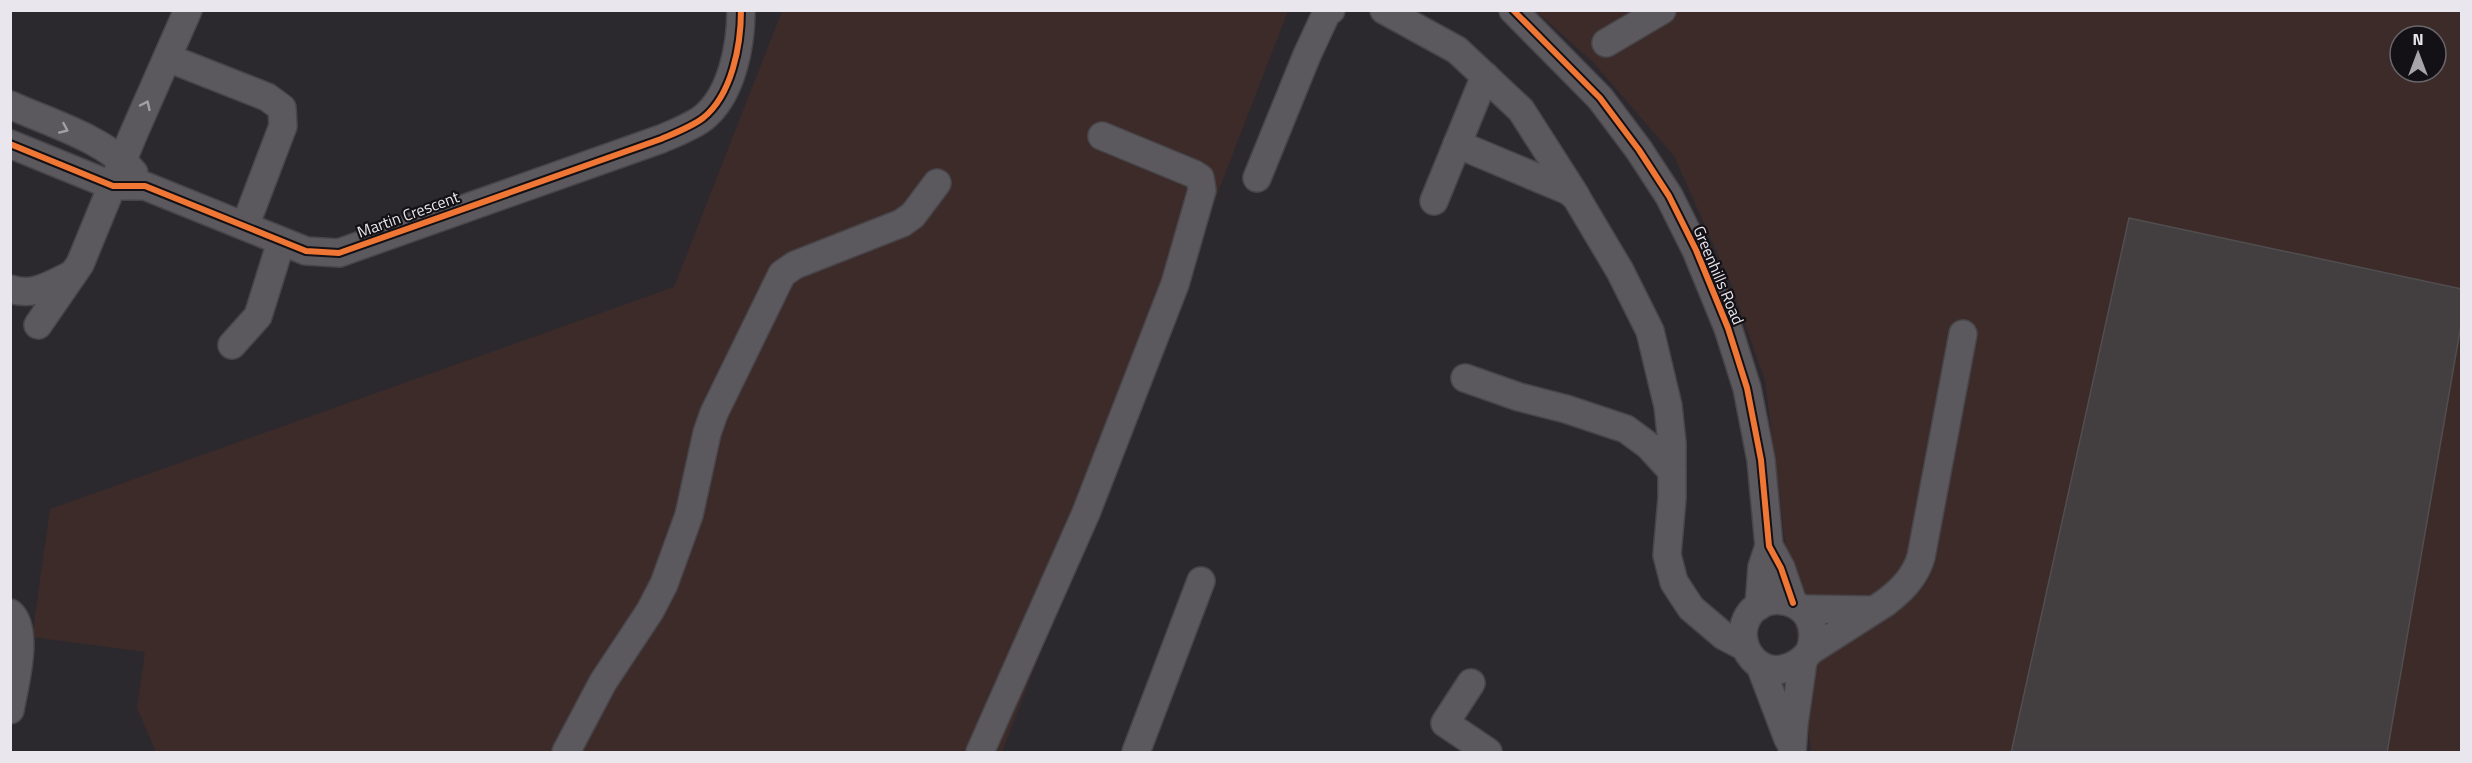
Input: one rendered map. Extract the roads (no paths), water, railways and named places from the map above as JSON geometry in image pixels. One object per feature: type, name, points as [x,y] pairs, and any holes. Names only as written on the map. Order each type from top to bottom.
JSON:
[{"type":"street","points":[[38,325],[74,273],[188,10]]},
{"type":"street","name":"Martin Crescent","points":[[10,144],[113,186],[145,186],[306,251],[339,253],[661,139],[690,126],[711,111],[722,94],[734,62],[741,27],[741,10]]},
{"type":"street","points":[[1257,178],[1307,54],[1327,12],[1331,10]]},
{"type":"street","points":[[1384,10],[1457,50],[1521,110],[1620,271],[1650,331],[1668,406],[1672,471],[1667,555],[1674,582],[1691,608],[1724,636],[1771,670],[1794,667],[1896,594],[1916,572],[1921,557],[1963,334]]},
{"type":"street","name":"Greenhills Road","points":[[1514,10],[1600,98],[1639,150],[1669,196],[1696,250],[1728,328],[1748,388],[1761,460],[1769,546],[1762,567],[1755,610]]},
{"type":"street","points":[[1606,43],[1662,10]]},
{"type":"street","points":[[168,58],[267,97],[282,108],[284,116],[280,133],[245,226]]},
{"type":"street","points":[[1434,201],[1485,76]]},
{"type":"street","name":"Martin Crescent","points":[[10,105],[102,146],[123,159],[145,186]]},
{"type":"street","points":[[980,753],[1086,513],[1175,284],[1202,190],[1200,178],[1194,174],[1102,136]]},
{"type":"street","points":[[1457,144],[1569,190],[1576,197]]},
{"type":"street","points":[[567,753],[603,682],[650,611],[663,585],[689,515],[707,433],[714,413],[782,274],[795,265],[902,223],[913,215],[937,183]]},
{"type":"street","points":[[232,345],[258,316],[280,242]]},
{"type":"street","points":[[13,294],[38,290],[74,273]]},
{"type":"street","points":[[1465,378],[1519,397],[1566,409],[1626,429],[1649,446],[1672,471]]},
{"type":"street","name":"Greenhills Road","points":[[1769,546],[1798,606]]},
{"type":"street","points":[[1136,753],[1201,581]]},
{"type":"street","points":[[1792,752],[1780,713],[1743,635],[1745,624],[1755,610],[1770,601],[1782,600],[1798,606],[1871,610]]},
{"type":"street","points":[[1792,752],[1794,724],[1807,656],[1814,640],[1814,629],[1810,618],[1798,606]]},
{"type":"street","points":[[1698,613],[1755,610]]},
{"type":"street","points":[[10,613],[18,621],[20,646],[10,710]]},
{"type":"street","points":[[1471,683],[1445,723],[1488,753]]}]
